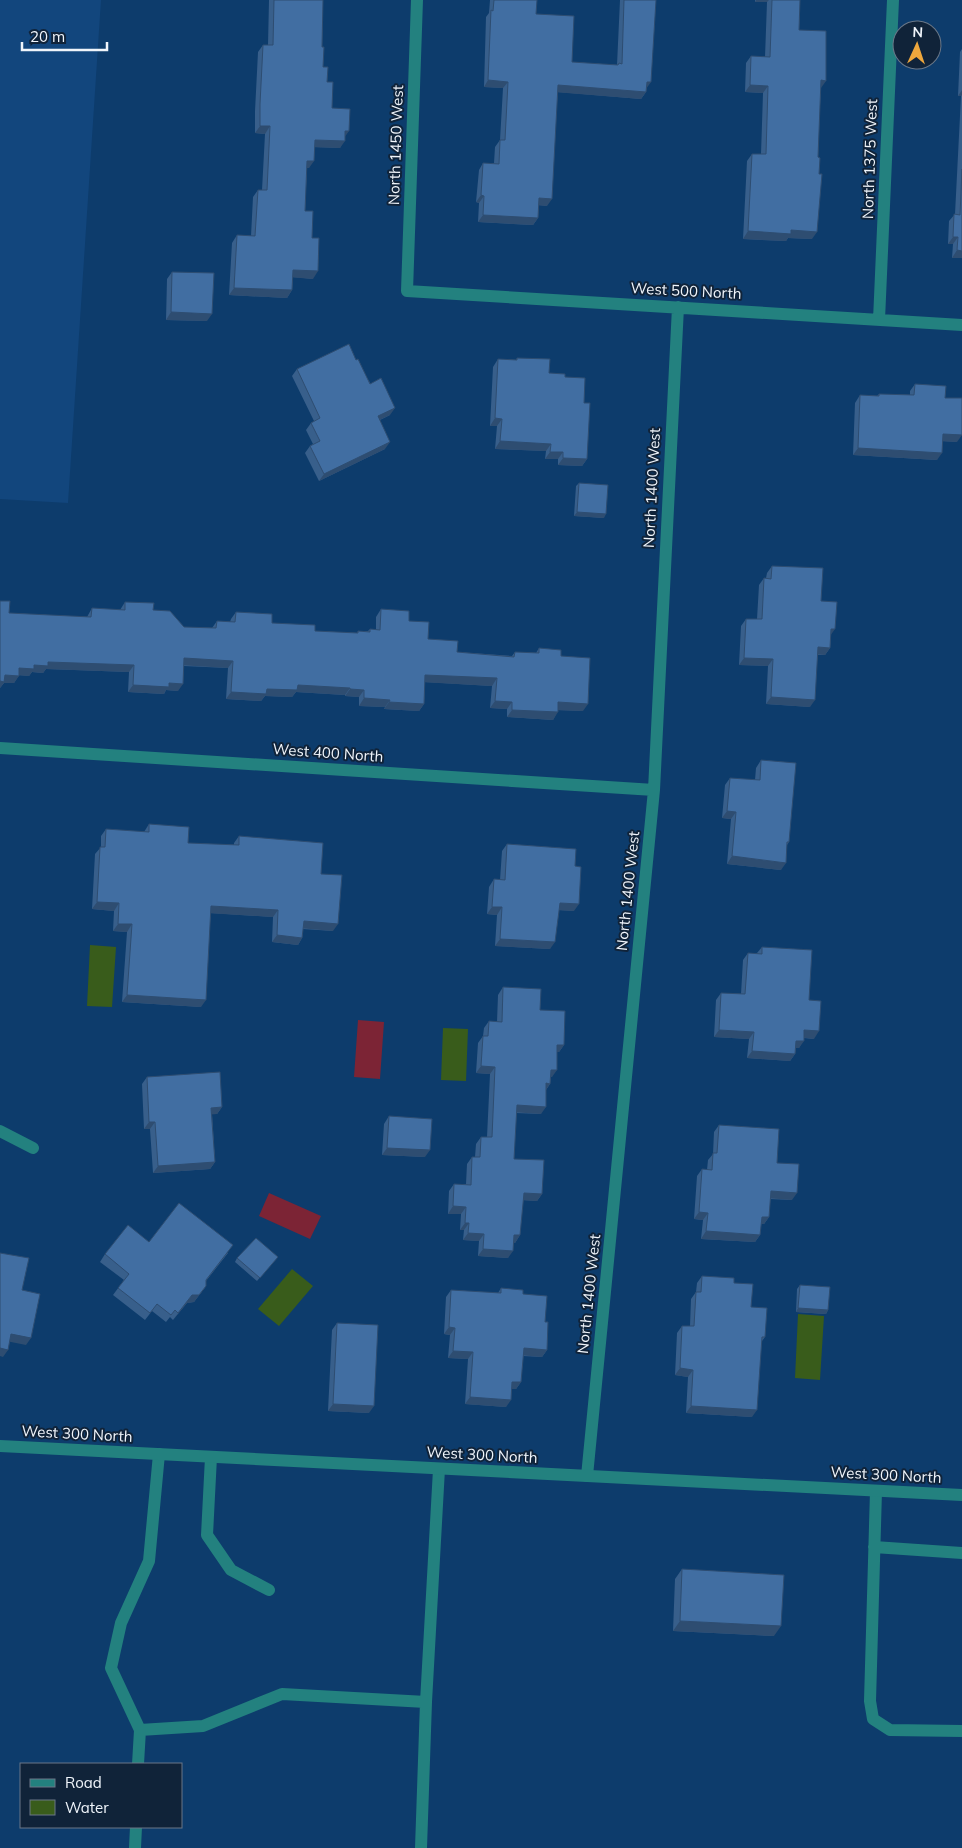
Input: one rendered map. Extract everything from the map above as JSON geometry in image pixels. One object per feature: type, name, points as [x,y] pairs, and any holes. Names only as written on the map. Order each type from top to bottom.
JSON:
[{"type":"street","name":"North 1450 West","points":[[407,291],[417,0]]},
{"type":"street","name":"North 1375 West","points":[[879,320],[893,0]]},
{"type":"street","name":"West 500 North","points":[[407,291],[962,325]]},
{"type":"street","name":"North 1400 West","points":[[587,1476],[654,790],[678,307]]},
{"type":"street","name":"West 400 North","points":[[0,748],[654,790]]},
{"type":"street","points":[[0,1131],[34,1148]]},
{"type":"street","name":"West 300 North","points":[[0,1446],[962,1495]]},
{"type":"street","points":[[138,1763],[140,1730],[111,1668],[121,1623],[149,1561],[159,1454]]},
{"type":"street","points":[[211,1457],[207,1535],[232,1570],[270,1590]]},
{"type":"street","points":[[421,1848],[426,1702],[439,1469]]},
{"type":"street","points":[[876,1491],[870,1701],[873,1719],[890,1730],[962,1731]]},
{"type":"street","points":[[874,1547],[962,1553]]},
{"type":"street","points":[[140,1730],[203,1726],[282,1694],[426,1702]]},
{"type":"street","points":[[135,1848],[136,1828]]},
{"type":"shaded area","points":[[0,0],[101,0],[68,503],[0,499]]},
{"type":"shaded area","points":[[358,1020],[384,1022],[380,1079],[354,1077]]},
{"type":"shaded area","points":[[269,1193],[321,1216],[310,1239],[259,1216]]},
{"type":"water","points":[[90,945],[116,947],[112,1007],[87,1006]]},
{"type":"water","points":[[443,1028],[468,1029],[466,1081],[441,1080]]},
{"type":"water","points":[[292,1269],[313,1286],[279,1326],[258,1309]]},
{"type":"water","points":[[798,1314],[824,1316],[820,1380],[795,1378]]},
{"type":"building","points":[[274,0],[323,0],[323,67],[328,67],[327,82],[333,82],[332,108],[350,109],[349,131],[345,131],[345,141],[315,140],[314,161],[307,161],[305,211],[313,211],[312,238],[319,238],[318,271],[293,270],[292,290],[234,288],[237,235],[255,236],[258,190],[267,190],[270,126],[260,126],[260,104],[263,45],[273,45]]},
{"type":"building","points":[[494,0],[537,0],[536,14],[574,16],[572,62],[618,65],[619,63],[622,64],[624,0],[656,0],[651,82],[647,82],[646,92],[558,85],[552,199],[539,198],[538,218],[483,215],[484,196],[481,195],[483,163],[499,164],[500,140],[505,140],[508,82],[488,80],[491,10],[493,11]]},
{"type":"building","points":[[772,0],[800,0],[799,30],[826,31],[826,81],[821,80],[818,157],[820,158],[819,174],[822,174],[817,232],[791,230],[791,234],[748,231],[752,154],[766,154],[768,86],[750,85],[751,56],[770,57]]},
{"type":"building","points":[[962,169],[962,251],[957,250],[958,237],[953,237],[954,214],[960,215]]},
{"type":"building","points":[[172,272],[214,273],[212,314],[171,312]]},
{"type":"building","points":[[349,344],[370,384],[381,378],[395,408],[378,416],[390,442],[324,474],[310,446],[320,441],[311,423],[320,418],[297,369]]},
{"type":"building","points":[[517,358],[550,359],[549,373],[565,374],[565,377],[585,378],[584,403],[590,403],[587,459],[563,458],[563,452],[550,452],[551,444],[500,441],[502,419],[495,418],[498,359],[517,360]]},
{"type":"building","points":[[915,384],[946,386],[945,398],[962,398],[962,435],[943,434],[942,453],[858,448],[860,395],[914,395]]},
{"type":"building","points":[[579,483],[608,485],[606,514],[577,512]]},
{"type":"building","points":[[772,566],[823,568],[821,601],[837,602],[835,629],[831,629],[830,648],[818,647],[815,700],[771,697],[773,659],[744,658],[746,619],[762,619],[764,578],[771,579]]},
{"type":"building","points":[[0,601],[10,601],[9,613],[91,617],[92,608],[125,610],[125,602],[154,603],[153,610],[170,611],[184,627],[216,628],[217,621],[235,622],[236,612],[272,614],[272,623],[315,625],[315,631],[358,633],[358,631],[370,632],[370,629],[380,630],[381,609],[409,611],[409,621],[429,622],[428,639],[458,641],[457,652],[514,657],[515,652],[539,653],[539,648],[561,650],[561,656],[590,658],[588,704],[558,702],[558,712],[512,710],[512,702],[495,701],[497,678],[425,675],[424,704],[364,698],[364,690],[350,688],[298,685],[297,690],[267,689],[266,694],[231,692],[233,661],[184,658],[183,684],[169,683],[169,687],[133,685],[134,665],[48,662],[48,666],[34,665],[34,669],[19,668],[19,676],[5,675],[4,682],[0,681]]},
{"type":"building","points":[[761,760],[796,763],[786,863],[732,856],[736,812],[727,811],[730,778],[760,780]]},
{"type":"building","points":[[149,824],[189,827],[188,843],[239,845],[239,836],[323,843],[321,874],[342,875],[338,924],[304,921],[302,938],[277,935],[278,910],[211,906],[206,1000],[127,995],[132,924],[118,924],[119,903],[97,902],[100,847],[105,847],[106,829],[149,832]]},
{"type":"building","points":[[507,844],[576,849],[575,866],[581,867],[579,904],[560,903],[555,942],[500,939],[502,907],[492,907],[494,879],[505,880]]},
{"type":"building","points":[[762,947],[812,950],[809,1000],[821,1001],[819,1031],[804,1030],[804,1041],[796,1041],[795,1054],[752,1051],[754,1032],[719,1030],[721,993],[745,994],[748,953],[762,954]]},
{"type":"building","points":[[503,987],[541,989],[540,1010],[565,1011],[564,1045],[557,1045],[557,1070],[551,1070],[550,1084],[546,1083],[546,1107],[517,1105],[514,1159],[544,1160],[542,1194],[524,1193],[520,1235],[514,1235],[513,1251],[483,1249],[484,1234],[468,1233],[469,1223],[465,1223],[466,1207],[453,1206],[454,1184],[471,1185],[472,1157],[480,1157],[481,1137],[492,1137],[495,1067],[481,1066],[483,1036],[488,1036],[489,1021],[502,1022]]},
{"type":"building","points":[[220,1072],[222,1107],[211,1108],[215,1162],[158,1166],[155,1122],[149,1122],[147,1077]]},
{"type":"building","points":[[389,1116],[432,1119],[430,1150],[387,1148]]},
{"type":"building","points":[[719,1125],[779,1129],[777,1163],[799,1164],[797,1193],[771,1191],[769,1217],[762,1217],[760,1235],[706,1231],[708,1213],[699,1212],[702,1169],[712,1170],[713,1153],[717,1153]]},
{"type":"building","points":[[179,1203],[233,1245],[206,1280],[206,1286],[199,1295],[192,1295],[178,1313],[175,1310],[171,1315],[157,1304],[150,1313],[118,1288],[129,1274],[105,1254],[128,1225],[149,1242]]},
{"type":"building","points":[[256,1238],[278,1257],[260,1278],[237,1258]]},
{"type":"building","points":[[0,1253],[29,1258],[22,1290],[40,1294],[31,1338],[11,1334],[8,1350],[0,1348]]},
{"type":"building","points":[[702,1276],[734,1278],[734,1283],[753,1284],[751,1307],[767,1308],[765,1337],[762,1337],[757,1410],[691,1406],[693,1370],[680,1368],[682,1326],[694,1326],[696,1292],[701,1292]]},
{"type":"building","points":[[800,1285],[830,1287],[828,1310],[798,1308]]},
{"type":"building","points":[[501,1288],[523,1290],[523,1294],[547,1296],[545,1322],[548,1322],[547,1350],[524,1348],[521,1382],[512,1382],[511,1400],[470,1397],[473,1352],[453,1351],[455,1328],[449,1327],[451,1290],[501,1293]]},
{"type":"building","points":[[337,1323],[378,1325],[374,1406],[333,1404]]},
{"type":"building","points":[[682,1569],[784,1575],[781,1626],[680,1621]]}]
